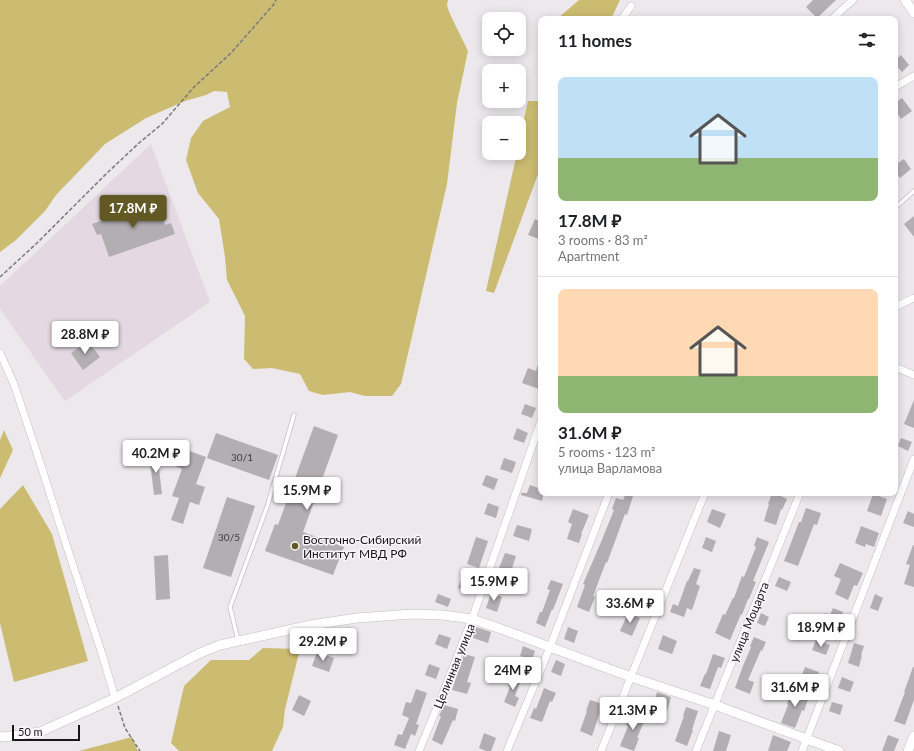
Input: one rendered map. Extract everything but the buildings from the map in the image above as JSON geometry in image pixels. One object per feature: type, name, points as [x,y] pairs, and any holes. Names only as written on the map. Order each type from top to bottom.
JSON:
[{"type":"street","points":[[835,16],[853,0]]},
{"type":"street","points":[[905,0],[914,13]]},
{"type":"street","points":[[624,16],[631,6]]},
{"type":"street","points":[[898,85],[914,76]]},
{"type":"street","points":[[898,306],[914,298]]},
{"type":"street","points":[[0,352],[14,384],[33,439],[115,698]]},
{"type":"street","points":[[898,368],[914,375]]},
{"type":"street","name":"Целинная улица","points":[[419,751],[472,619],[538,430]]},
{"type":"street","points":[[802,751],[914,459]]},
{"type":"street","points":[[506,751],[550,647],[608,496]]},
{"type":"street","points":[[601,751],[705,496]]},
{"type":"street","name":"улица Моцарта","points":[[696,751],[799,496]]},
{"type":"street","points":[[0,736],[4,737],[40,732],[115,698],[198,654],[220,645],[311,625],[357,618],[413,614],[442,615],[472,619],[631,677],[715,705],[839,751]]},
{"type":"street","points":[[908,751],[914,736]]},
{"type":"lane","points":[[898,205],[914,191]]},
{"type":"lane","points":[[238,641],[230,607],[267,507],[294,415]]},
{"type":"path","points":[[0,277],[37,243],[107,173],[162,124],[194,87],[231,53],[276,0]]},
{"type":"path","points":[[115,698],[125,728],[140,751]]},
{"type":"shaded area","points":[[0,0],[448,0],[447,5],[449,12],[468,51],[457,103],[447,184],[401,384],[392,396],[365,396],[350,392],[323,395],[309,391],[300,374],[272,368],[253,369],[244,359],[245,316],[227,280],[219,219],[198,193],[186,160],[191,138],[203,121],[230,107],[227,92],[214,91],[185,101],[146,118],[105,144],[56,195],[45,211],[16,240],[0,252]]},
{"type":"shaded area","points":[[579,0],[620,0],[612,16],[560,16]]},
{"type":"shaded area","points":[[528,101],[538,101],[538,174],[494,293],[486,291],[515,160],[526,160],[526,116],[525,116]]},
{"type":"shaded area","points":[[151,144],[210,302],[65,401],[0,309],[0,286]]},
{"type":"shaded area","points":[[4,430],[13,450],[0,478],[0,440]]},
{"type":"shaded area","points":[[23,485],[52,534],[88,661],[14,682],[0,623],[0,509]]},
{"type":"shaded area","points":[[263,648],[300,649],[285,709],[283,727],[272,751],[179,751],[171,743],[184,686],[211,660],[249,660]]},
{"type":"shaded area","points":[[132,737],[138,751],[79,751]]},
{"type":"place","name":"Восточно-Сибирский Институт МВД РФ","points":[[295,546]]}]
